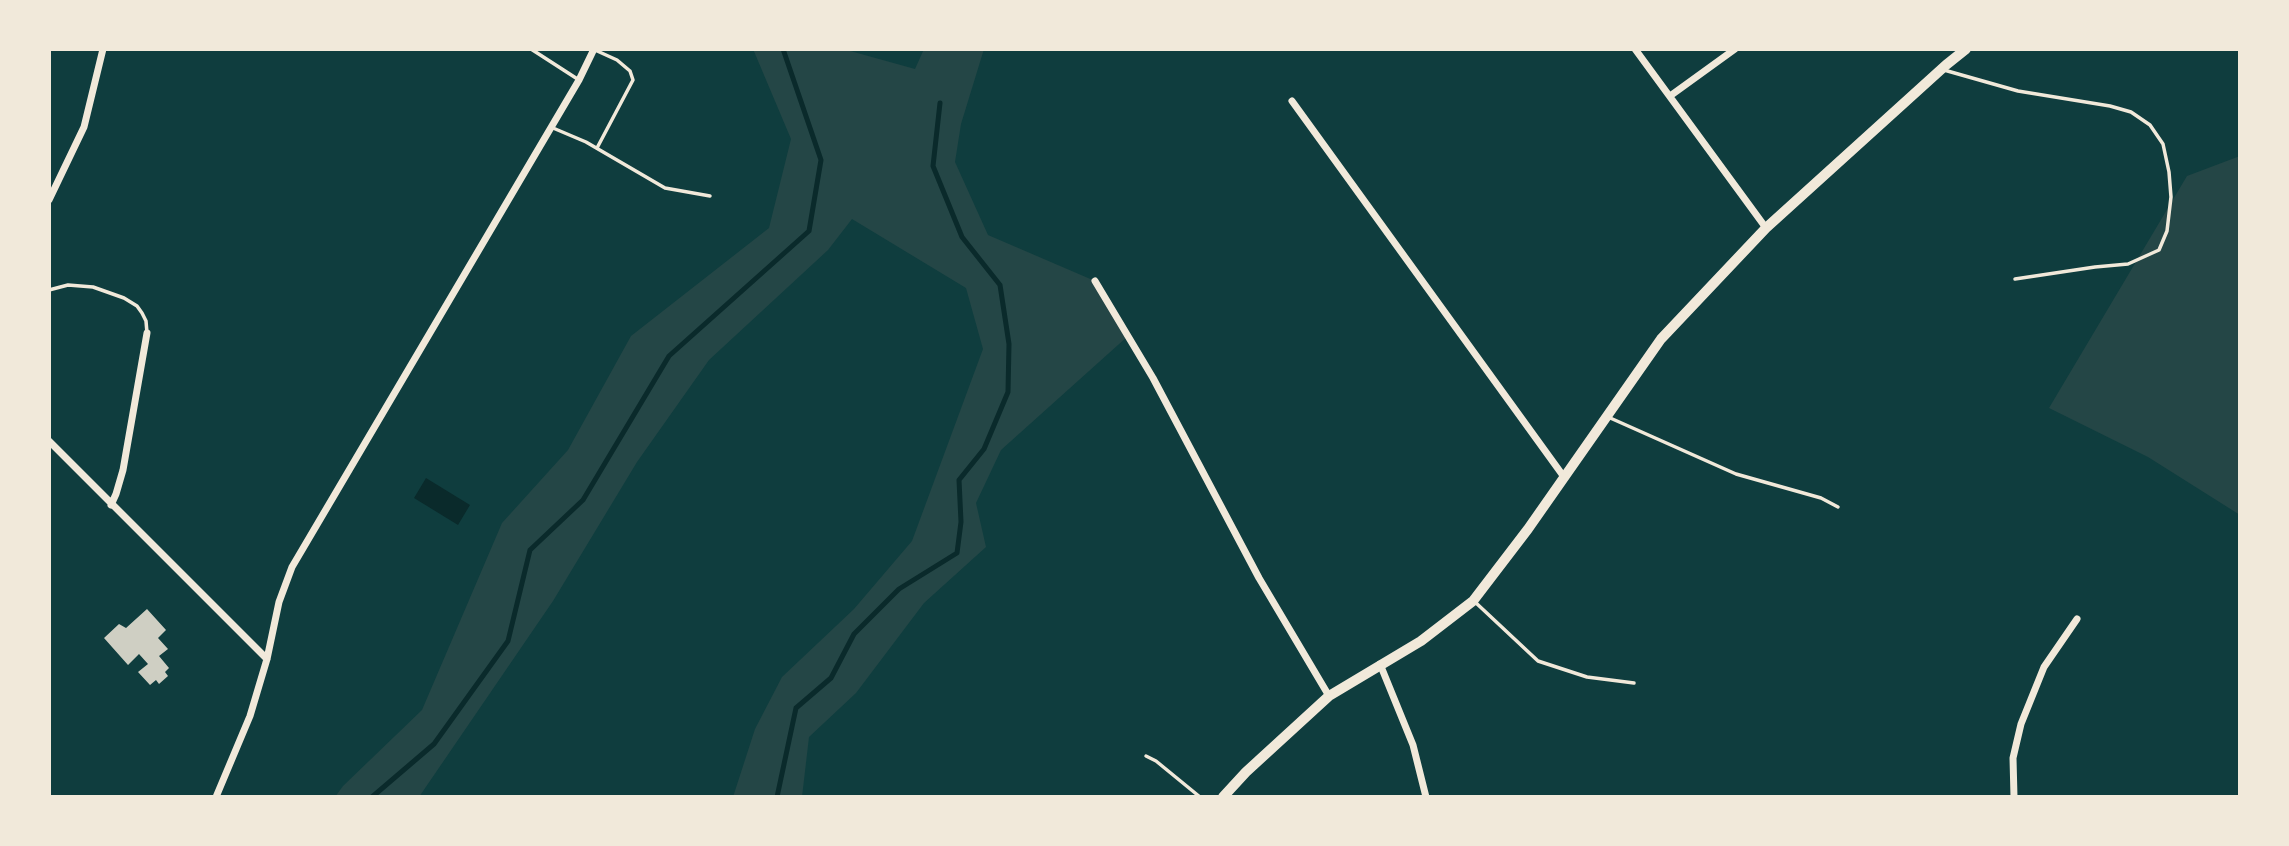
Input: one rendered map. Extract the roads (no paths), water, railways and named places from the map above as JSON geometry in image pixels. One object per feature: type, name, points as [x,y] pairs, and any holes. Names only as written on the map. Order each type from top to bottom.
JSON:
[{"type":"main road","points":[[1223,797],[1246,772],[1329,696],[1421,641],[1473,601],[1528,530],[1661,339],[1766,228],[1966,49]]},
{"type":"street","points":[[49,201],[84,127],[103,49]]},
{"type":"street","points":[[216,797],[250,716],[267,659],[279,601],[292,567],[579,80],[594,49]]},
{"type":"street","points":[[1635,49],[1766,228]]},
{"type":"street","points":[[1670,96],[1735,49]]},
{"type":"street","points":[[1292,101],[1564,477]]},
{"type":"street","points":[[1095,281],[1153,378],[1259,578],[1329,696]]},
{"type":"street","points":[[111,505],[123,470],[147,333]]},
{"type":"street","points":[[49,441],[267,659]]},
{"type":"street","points":[[2014,797],[2013,758],[2021,724],[2044,667],[2077,619]]},
{"type":"street","points":[[1380,664],[1413,745],[1426,797]]},
{"type":"lane","points":[[531,49],[579,80]]},
{"type":"lane","points":[[594,49],[617,60],[630,71],[633,80],[597,148]]},
{"type":"lane","points":[[1942,69],[2018,91],[2132,112],[2150,125],[2163,144],[2171,197],[2167,231],[2159,250],[2128,264],[2015,279]]},
{"type":"lane","points":[[551,127],[597,148],[665,188],[710,196]]},
{"type":"lane","points":[[49,290],[68,285],[93,287],[124,298],[137,306],[142,313],[147,333]]},
{"type":"lane","points":[[1606,416],[1737,474],[1821,498],[1838,507]]},
{"type":"lane","points":[[1473,601],[1538,661],[1587,677],[1634,683]]},
{"type":"lane","points":[[1146,756],[1200,797]]},
{"type":"waterway","points":[[372,797],[434,744],[508,641],[530,550],[583,500],[669,356],[809,231],[821,160],[783,49]]},
{"type":"waterway","points":[[777,797],[796,708],[831,678],[854,634],[899,589],[957,553],[961,522],[959,480],[984,449],[1008,392],[1009,344],[1000,285],[962,237],[933,166],[940,103]]}]
